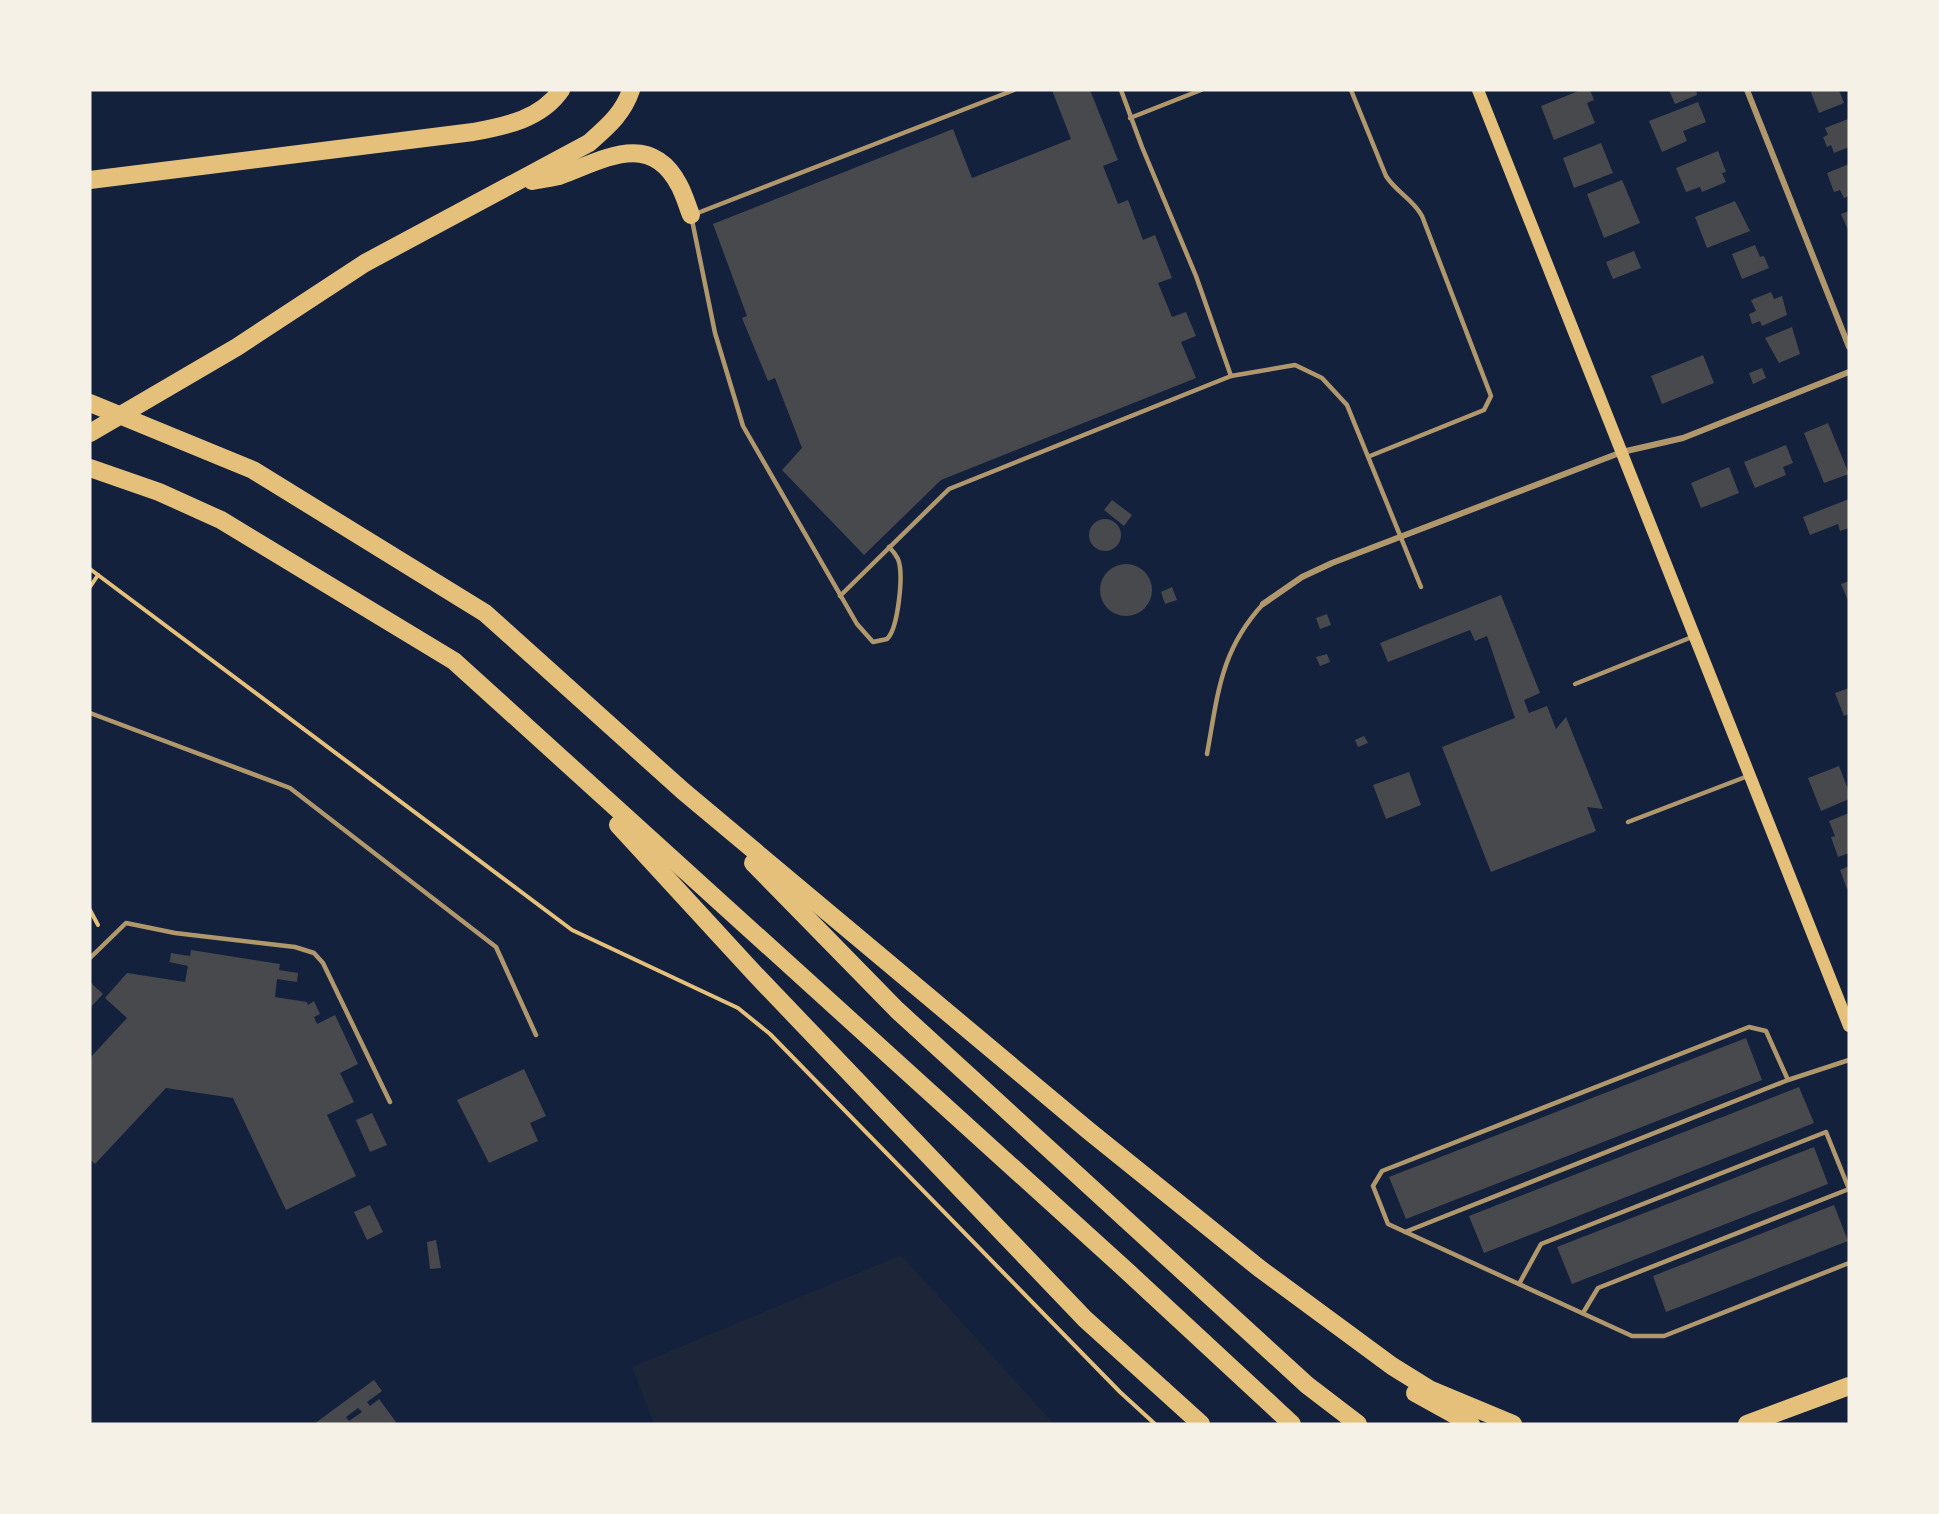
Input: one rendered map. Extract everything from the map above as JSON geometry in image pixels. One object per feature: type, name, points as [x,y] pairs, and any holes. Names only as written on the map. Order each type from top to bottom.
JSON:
[{"type":"highway","points":[[90,180],[473,132],[509,125],[535,113],[554,100],[561,90]]},
{"type":"highway","points":[[90,433],[237,347],[365,263],[589,143],[612,123],[626,105],[631,90]]},
{"type":"highway","points":[[515,184],[558,176],[614,154],[631,152],[647,155],[671,172],[691,215]]},
{"type":"highway","points":[[90,403],[253,470],[485,613],[682,791],[1089,1131],[1394,1378],[1423,1399],[1471,1424]]},
{"type":"highway","points":[[90,468],[159,492],[221,520],[454,660],[1292,1424]]},
{"type":"highway","points":[[540,740],[755,974],[1085,1319],[1201,1424]]},
{"type":"highway","points":[[682,791],[897,1010],[1307,1385],[1358,1424]]},
{"type":"highway","points":[[1259,1268],[1392,1366],[1429,1389],[1513,1424]]},
{"type":"highway","points":[[1777,1424],[1849,1380]]},
{"type":"highway","points":[[1747,1424],[1849,1386]]},
{"type":"main road","points":[[1478,90],[1849,1026]]},
{"type":"street","points":[[1747,90],[1849,347]]},
{"type":"street","points":[[1263,604],[1302,577],[1401,537],[1622,452],[1683,438],[1849,372]]},
{"type":"lane","points":[[889,547],[898,558],[901,580],[894,630],[889,637],[876,643],[868,640],[840,596],[743,426],[715,333],[691,215],[1014,90]]},
{"type":"lane","points":[[1121,90],[1196,276],[1231,376]]},
{"type":"lane","points":[[1131,118],[1201,90]]},
{"type":"lane","points":[[1351,90],[1386,176],[1422,216],[1491,396],[1489,405],[1480,412],[1370,456]]},
{"type":"lane","points":[[840,596],[949,489],[1231,376],[1295,365],[1322,378],[1347,405],[1370,456],[1421,587]]},
{"type":"lane","points":[[1207,754],[1223,668],[1244,624],[1263,604]]},
{"type":"lane","points":[[1575,684],[1695,636]]},
{"type":"lane","points":[[90,713],[290,788],[496,947],[536,1035]]},
{"type":"lane","points":[[1628,822],[1750,775]]},
{"type":"lane","points":[[90,958],[126,923],[175,933],[295,947],[314,953],[323,963],[390,1101]]},
{"type":"lane","points":[[1788,1080],[1766,1031],[1749,1027],[1382,1171],[1373,1186],[1388,1224],[1632,1336],[1664,1336],[1849,1263]]},
{"type":"lane","points":[[1405,1232],[1788,1080],[1849,1060]]},
{"type":"lane","points":[[1520,1284],[1541,1245],[1826,1132],[1849,1189],[1598,1288],[1583,1313]]},
{"type":"path","points":[[90,569],[572,930],[738,1008],[770,1034],[1120,1392],[1155,1424]]},
{"type":"path","points":[[90,586],[98,575]]},
{"type":"path","points":[[90,910],[98,925]]},
{"type":"shaded area","points":[[901,1255],[1054,1424],[654,1424],[632,1367]]},
{"type":"building","points":[[1052,90],[1090,90],[1118,160],[1103,166],[1118,204],[1128,200],[1143,240],[1155,235],[1172,278],[1158,283],[1172,317],[1186,312],[1196,336],[1181,342],[1196,378],[941,480],[864,555],[782,470],[802,448],[775,378],[768,381],[742,318],[747,316],[713,224],[953,129],[972,178],[1071,139]]},
{"type":"building","points":[[1581,90],[1590,90],[1594,100],[1587,103],[1595,123],[1554,140],[1541,106]]},
{"type":"building","points":[[1669,90],[1696,90],[1697,95],[1675,104]]},
{"type":"building","points":[[1810,90],[1839,90],[1844,103],[1819,113]]},
{"type":"building","points":[[1698,102],[1706,122],[1683,131],[1687,141],[1662,152],[1649,121]]},
{"type":"building","points":[[1848,119],[1849,147],[1834,153],[1831,145],[1827,147],[1823,137],[1828,135],[1825,128]]},
{"type":"building","points":[[1601,143],[1613,173],[1574,188],[1563,158]]},
{"type":"building","points":[[1718,151],[1726,172],[1722,173],[1726,182],[1702,192],[1700,187],[1686,192],[1676,168]]},
{"type":"building","points":[[1849,164],[1849,196],[1844,198],[1840,190],[1834,192],[1827,173]]},
{"type":"building","points":[[1622,180],[1640,223],[1604,238],[1587,194]]},
{"type":"building","points":[[1735,201],[1750,231],[1707,248],[1695,217]]},
{"type":"building","points":[[1849,211],[1849,232],[1841,214]]},
{"type":"building","points":[[1755,245],[1760,257],[1764,256],[1769,268],[1742,279],[1732,254]]},
{"type":"building","points":[[1634,251],[1641,268],[1613,279],[1606,262]]},
{"type":"building","points":[[1771,292],[1774,299],[1782,296],[1787,315],[1762,326],[1760,321],[1752,324],[1749,314],[1756,311],[1751,300]]},
{"type":"building","points":[[1792,327],[1800,354],[1779,363],[1765,338]]},
{"type":"building","points":[[1703,355],[1714,383],[1662,404],[1651,376]]},
{"type":"building","points":[[1762,368],[1766,378],[1753,384],[1749,373]]},
{"type":"building","points":[[1828,423],[1849,474],[1824,483],[1804,433]]},
{"type":"building","points":[[1786,445],[1793,463],[1783,467],[1786,475],[1755,488],[1744,462]]},
{"type":"building","points":[[1729,467],[1739,493],[1701,508],[1691,483]]},
{"type":"building","points":[[1849,499],[1849,528],[1840,531],[1838,524],[1810,535],[1803,517]]},
{"type":"building","points":[[1112,500],[1132,515],[1124,526],[1104,510]]},
{"type":"building","points":[[1105,519],[1116,524],[1121,535],[1116,546],[1105,551],[1094,546],[1089,535],[1094,524]]},
{"type":"building","points":[[1121,564],[1131,564],[1145,571],[1152,590],[1145,609],[1131,616],[1121,616],[1111,612],[1104,605],[1100,595],[1100,585],[1104,575],[1111,568]]},
{"type":"building","points":[[1849,581],[1849,603],[1841,584]]},
{"type":"building","points":[[1172,587],[1177,600],[1165,604],[1161,592]]},
{"type":"building","points":[[1501,595],[1540,693],[1524,700],[1529,713],[1547,706],[1556,729],[1566,717],[1603,809],[1587,807],[1596,831],[1491,872],[1442,747],[1515,718],[1487,636],[1475,641],[1470,630],[1388,662],[1380,643]]},
{"type":"building","points":[[1327,614],[1331,625],[1320,629],[1316,618]]},
{"type":"building","points":[[1327,654],[1330,662],[1320,666],[1316,657]]},
{"type":"building","points":[[1849,688],[1849,714],[1844,716],[1835,693]]},
{"type":"building","points":[[1364,736],[1368,743],[1358,747],[1355,740]]},
{"type":"building","points":[[1839,766],[1849,792],[1849,799],[1821,811],[1808,778]]},
{"type":"building","points":[[1409,772],[1421,805],[1386,819],[1373,785]]},
{"type":"building","points":[[1849,813],[1849,853],[1838,857],[1831,837],[1835,836],[1829,821]]},
{"type":"building","points":[[1849,866],[1849,888],[1847,889],[1840,870]]},
{"type":"building","points":[[191,950],[280,964],[279,970],[298,973],[297,982],[277,979],[275,997],[307,1002],[308,1005],[314,1001],[320,1014],[314,1017],[317,1024],[335,1015],[358,1064],[340,1073],[354,1102],[327,1115],[356,1176],[286,1210],[233,1098],[166,1088],[95,1164],[90,1159],[90,1058],[127,1018],[105,998],[127,973],[185,982],[188,966],[169,962],[171,953],[190,956]]},
{"type":"building","points":[[90,982],[103,994],[90,1008]]},
{"type":"building","points":[[1746,1038],[1762,1080],[1406,1219],[1389,1177]]},
{"type":"building","points":[[524,1069],[546,1116],[530,1123],[538,1141],[489,1163],[457,1100]]},
{"type":"building","points":[[1799,1087],[1814,1123],[1484,1253],[1469,1216]]},
{"type":"building","points":[[372,1113],[387,1145],[370,1152],[356,1120]]},
{"type":"building","points":[[1814,1147],[1828,1184],[1572,1284],[1557,1247]]},
{"type":"building","points":[[370,1205],[383,1232],[367,1240],[354,1212]]},
{"type":"building","points":[[1834,1205],[1848,1241],[1666,1312],[1653,1276]]},
{"type":"building","points":[[436,1240],[441,1268],[430,1269],[427,1242]]},
{"type":"building","points":[[374,1380],[382,1391],[367,1402],[370,1406],[379,1399],[396,1422],[393,1424],[314,1424]],"holes":[[[358,1408],[362,1412],[349,1421],[346,1417]]]}]
